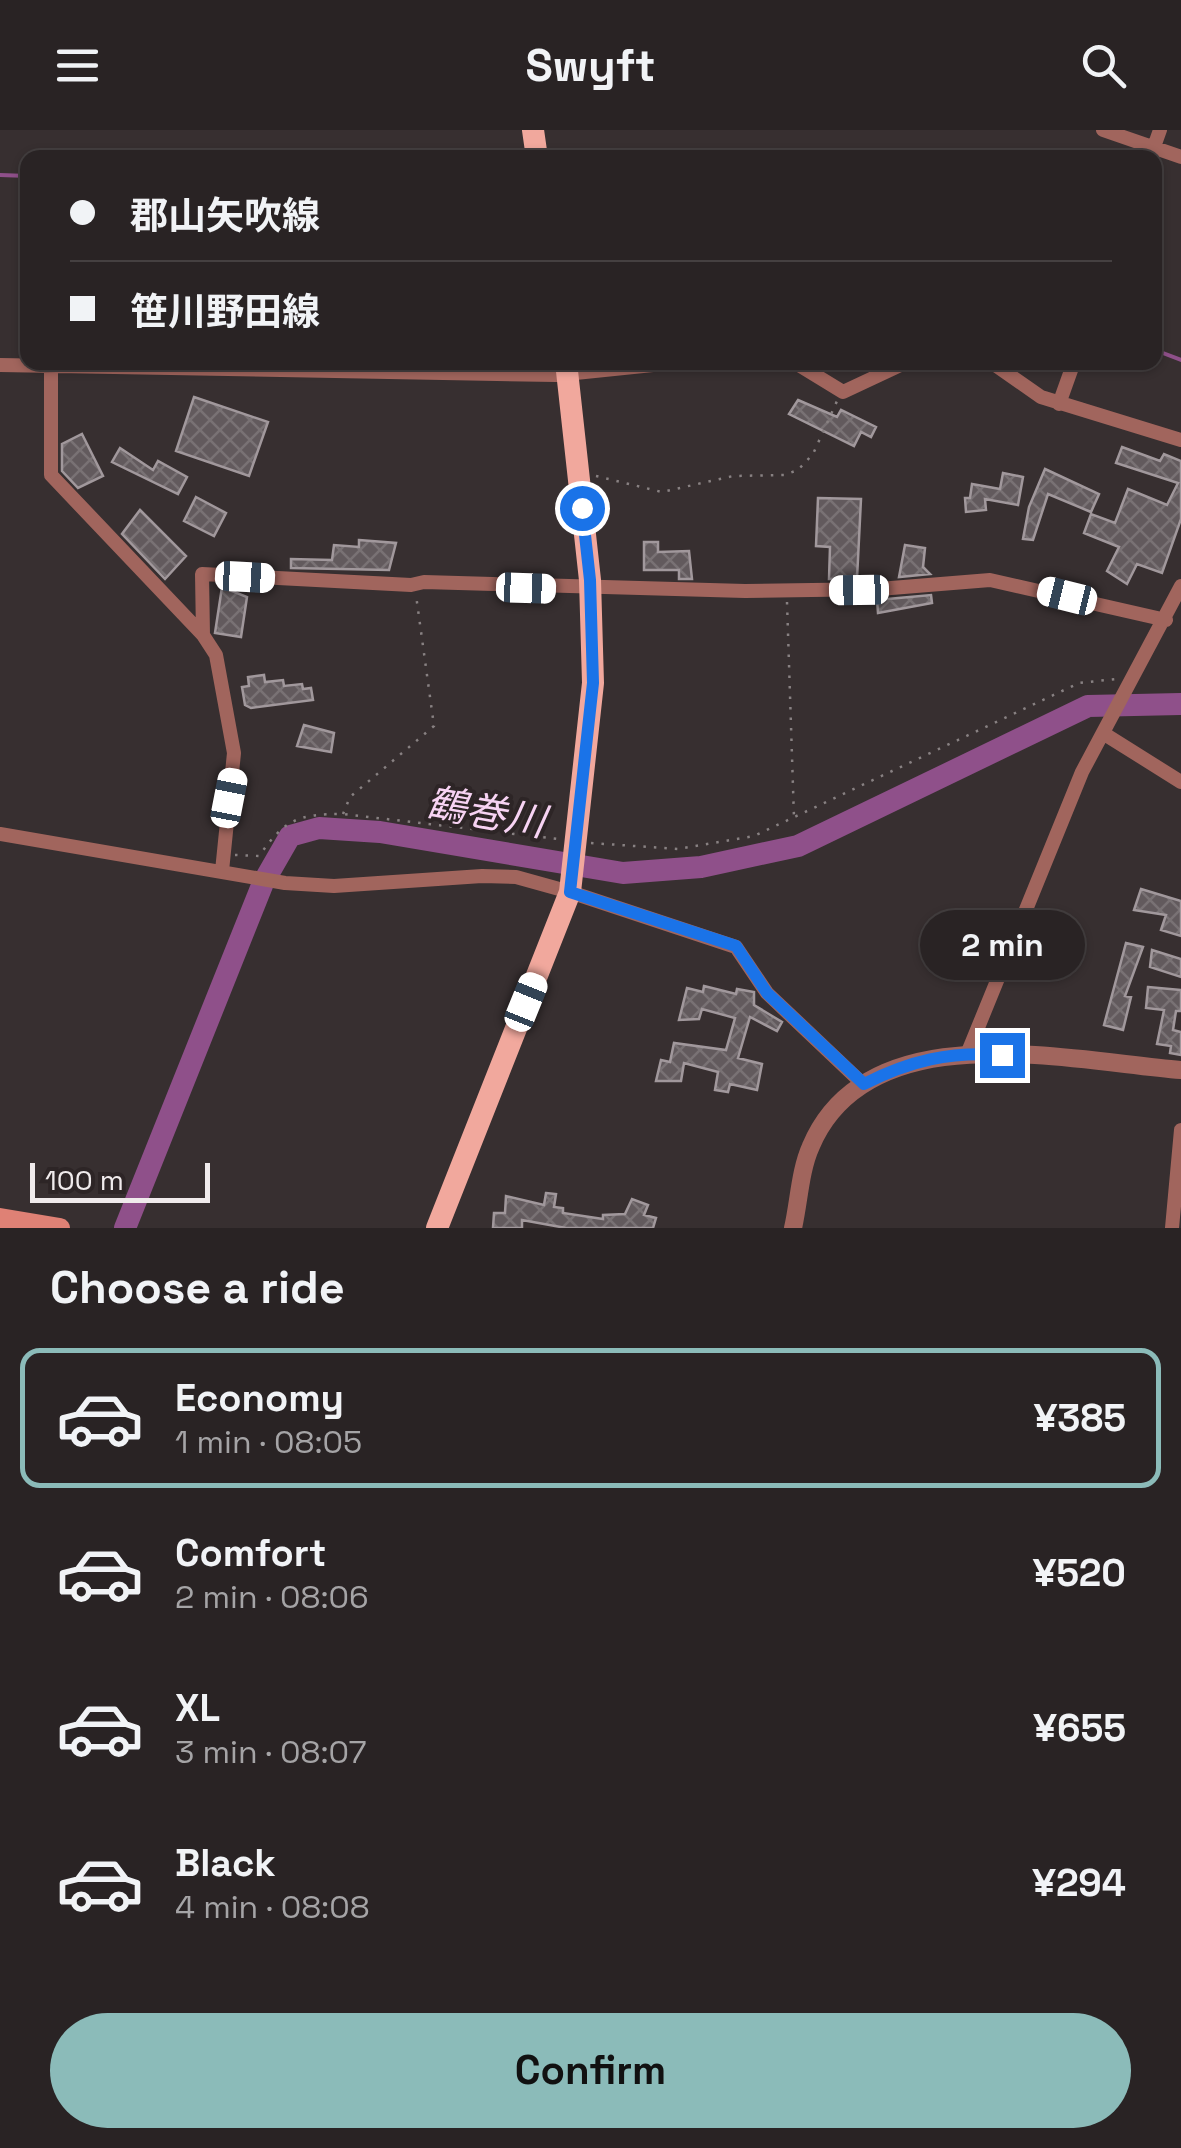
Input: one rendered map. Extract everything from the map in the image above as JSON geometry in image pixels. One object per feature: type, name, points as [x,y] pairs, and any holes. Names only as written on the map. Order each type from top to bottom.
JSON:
[{"type":"main road","points":[[436,1228],[571,882],[591,722],[590,589],[567,370]]},
{"type":"main road","points":[[0,1218],[60,1228]]},
{"type":"street","points":[[1103,130],[1146,150]]},
{"type":"street","points":[[52,370],[51,475],[204,635],[216,654],[234,753],[222,871]]},
{"type":"street","points":[[806,370],[839,392],[890,370]]},
{"type":"street","points":[[1002,370],[1041,397],[1181,440]]},
{"type":"street","points":[[1059,404],[1071,370]]},
{"type":"street","points":[[204,635],[202,574],[590,589],[786,590],[990,580],[1166,620]]},
{"type":"street","points":[[968,1052],[1082,772],[1106,735],[1181,586]]},
{"type":"street","points":[[1106,735],[1181,782]]},
{"type":"street","points":[[0,834],[285,882],[334,886],[482,876],[571,882],[736,946],[767,993],[864,1084]]},
{"type":"street","points":[[793,1228],[810,1147],[828,1116],[864,1084],[902,1065],[968,1052],[1181,1070]]},
{"type":"street","points":[[1172,1228],[1181,1130]]},
{"type":"path","points":[[580,474],[662,492],[734,476],[798,470],[813,454],[839,392]]},
{"type":"path","points":[[344,814],[350,798],[434,726],[418,638],[416,584]]},
{"type":"path","points":[[786,590],[794,820]]},
{"type":"path","points":[[224,854],[256,858],[272,835],[291,821],[311,814],[344,814],[576,844],[678,849],[720,845],[794,820],[1078,683],[1131,682]]},
{"type":"building","points":[[194,397],[268,422],[249,476],[176,451]]},
{"type":"building","points":[[798,400],[837,417],[841,410],[876,427],[871,437],[861,432],[854,446],[789,414]]},
{"type":"building","points":[[82,434],[103,476],[78,488],[62,471],[62,444]]},
{"type":"building","points":[[1122,447],[1160,461],[1164,454],[1181,461],[1181,519],[1162,573],[1137,564],[1127,584],[1107,571],[1119,547],[1084,533],[1091,514],[1115,523],[1128,489],[1167,505],[1178,483],[1116,463]]},
{"type":"building","points":[[120,448],[153,470],[158,461],[187,477],[178,494],[112,462]]},
{"type":"building","points":[[1045,469],[1099,494],[1091,512],[1048,494],[1033,540],[1023,539],[1029,507]]},
{"type":"building","points":[[1003,473],[1023,477],[1018,505],[985,499],[986,510],[966,512],[965,498],[970,498],[972,484],[1000,489]]},
{"type":"building","points":[[196,497],[226,513],[214,536],[184,521]]},
{"type":"building","points":[[818,498],[861,499],[857,579],[829,579],[830,547],[816,546]]},
{"type":"building","points":[[140,510],[186,556],[165,579],[122,534]]},
{"type":"building","points":[[359,540],[396,543],[389,570],[291,568],[291,559],[332,560],[334,545],[359,547]]},
{"type":"building","points":[[644,542],[658,542],[658,552],[689,551],[692,579],[679,579],[679,570],[644,570]]},
{"type":"building","points":[[905,545],[925,548],[923,567],[930,574],[899,577]]},
{"type":"building","points":[[222,587],[247,597],[241,637],[215,633]]},
{"type":"building","points":[[931,595],[932,603],[878,613],[877,600]]},
{"type":"building","points":[[264,675],[265,682],[283,680],[284,686],[302,684],[303,689],[311,688],[313,700],[251,708],[245,705],[242,687],[249,686],[248,677]]},
{"type":"building","points":[[304,725],[334,733],[331,752],[297,746]]},
{"type":"building","points":[[1141,889],[1181,901],[1181,936],[1161,930],[1166,915],[1134,910]]},
{"type":"building","points":[[1126,943],[1143,947],[1125,996],[1131,997],[1123,1030],[1104,1025]]},
{"type":"building","points":[[1152,950],[1181,959],[1181,977],[1150,967]]},
{"type":"building","points":[[704,986],[736,994],[737,989],[754,992],[754,1005],[782,1022],[777,1031],[750,1017],[738,1058],[762,1064],[757,1090],[730,1084],[728,1092],[715,1090],[718,1072],[684,1063],[681,1081],[656,1081],[661,1060],[670,1062],[674,1043],[726,1050],[735,1018],[702,1009],[699,1019],[679,1020],[687,988],[703,992]]},
{"type":"building","points":[[1148,987],[1181,990],[1181,1011],[1176,1011],[1173,1030],[1181,1032],[1181,1055],[1170,1053],[1171,1046],[1157,1044],[1164,1010],[1146,1008]]},
{"type":"building","points":[[546,1193],[556,1194],[554,1207],[563,1208],[563,1213],[603,1219],[603,1215],[625,1214],[632,1199],[648,1205],[644,1215],[656,1218],[653,1228],[566,1228],[522,1220],[522,1228],[493,1228],[494,1213],[505,1213],[506,1196],[544,1205]]},
{"type":"waterway","points":[[0,175],[20,176]]},
{"type":"waterway","points":[[1162,353],[1181,360]]},
{"type":"waterway","name":"鶴巻川","points":[[125,1228],[263,883],[290,836],[319,828],[380,832],[623,873],[701,867],[798,846],[1088,706],[1181,704]]},
{"type":"route","points":[[582,508],[590,580],[593,683],[570,892],[736,946],[767,993],[864,1084],[902,1065],[934,1057],[968,1052],[1002,1055]]}]
